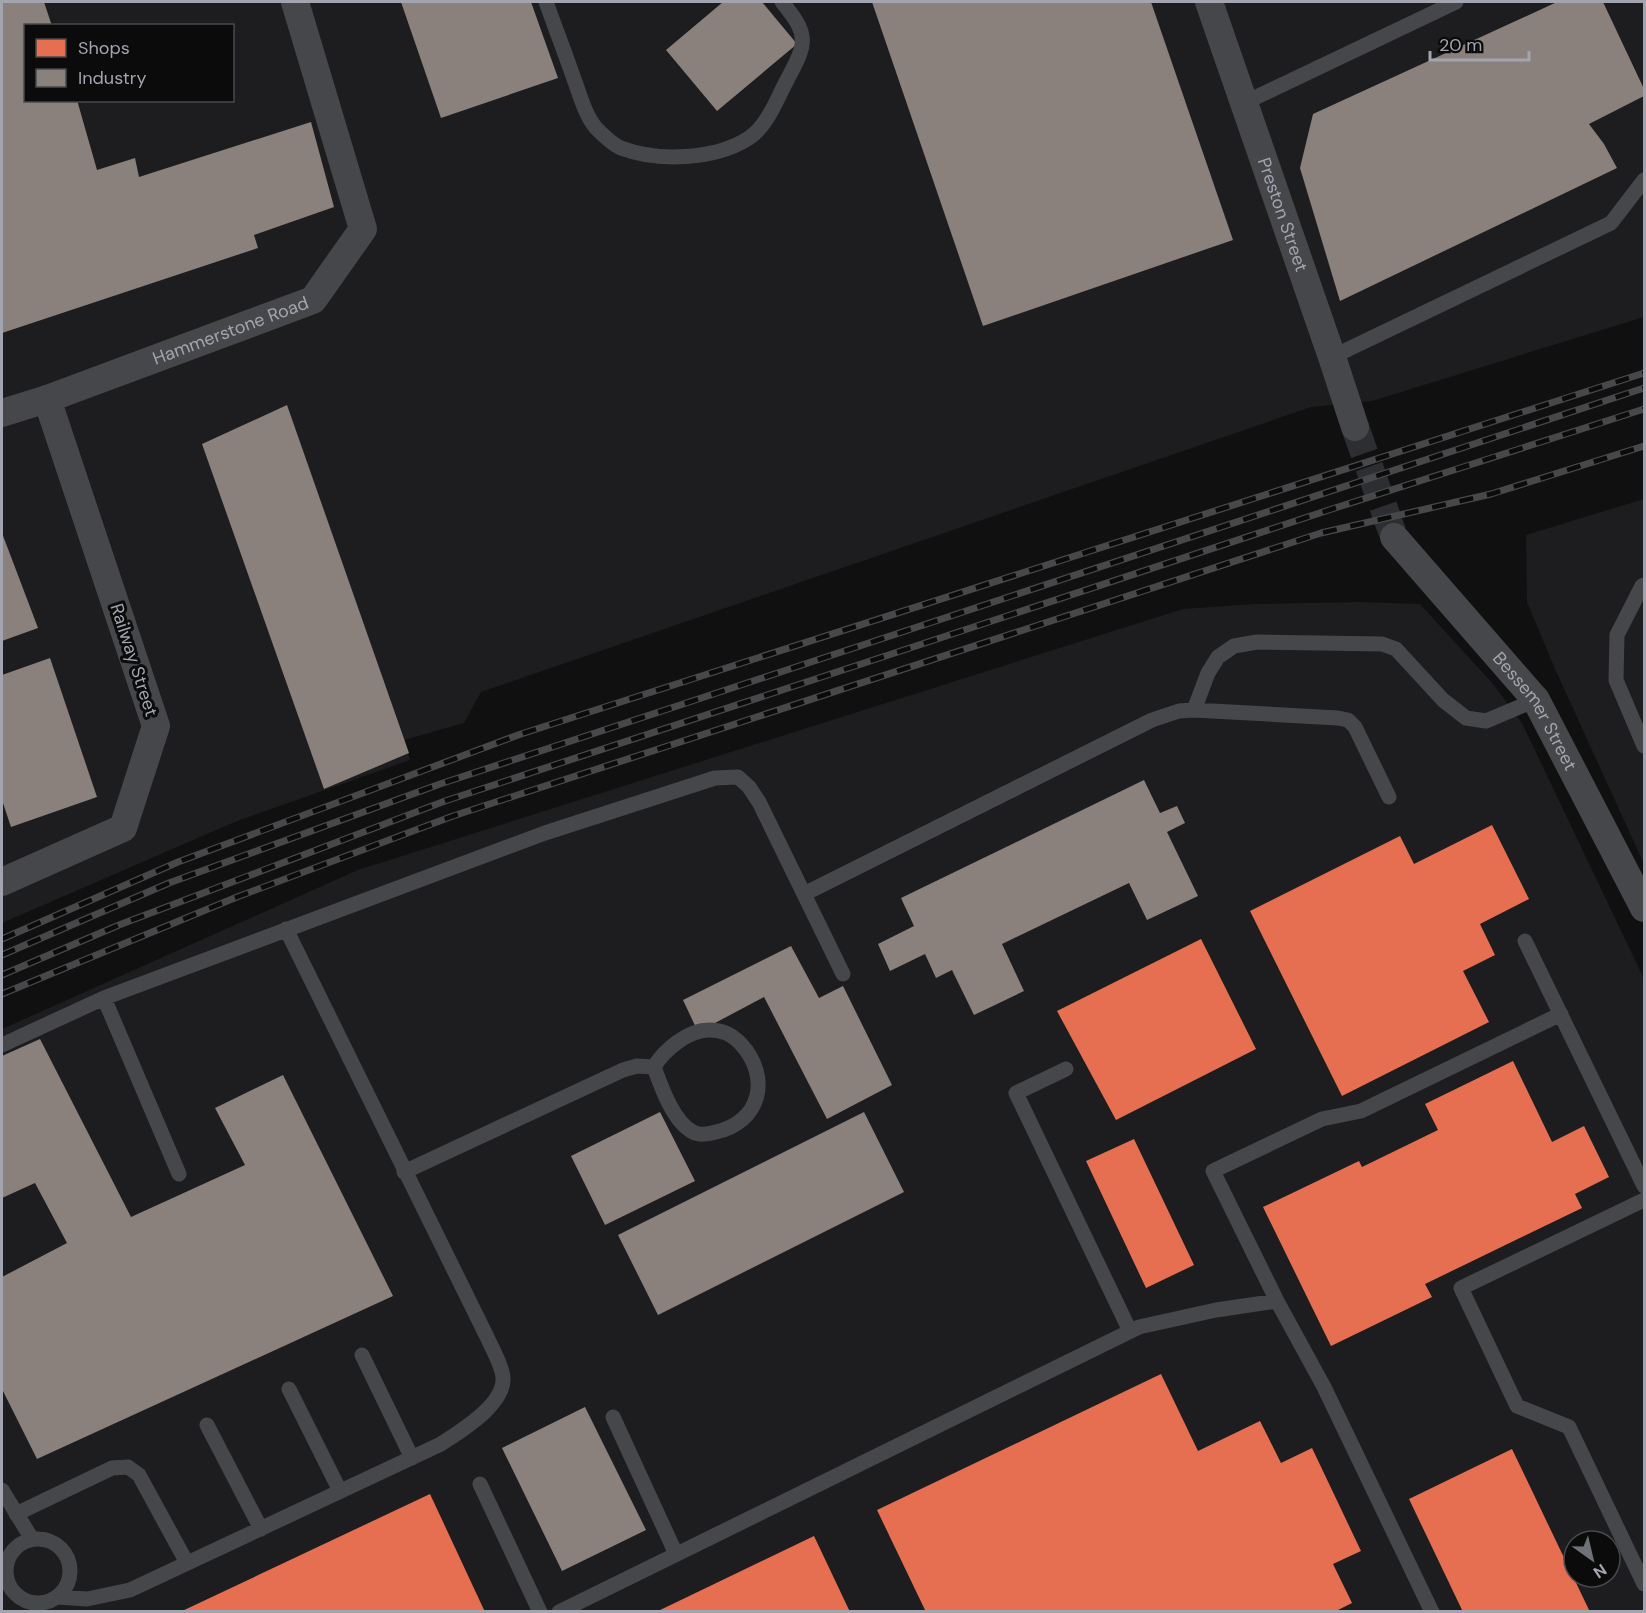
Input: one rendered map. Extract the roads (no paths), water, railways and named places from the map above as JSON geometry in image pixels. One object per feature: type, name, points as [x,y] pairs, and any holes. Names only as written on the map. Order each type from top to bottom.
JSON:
[{"type":"street","name":"Hammerstone Road","points":[[47,399],[313,300],[363,229],[295,2]]},
{"type":"street","name":"Preston Street","points":[[1209,2],[1355,427]]},
{"type":"street","points":[[2,413],[47,399]]},
{"type":"street","name":"Railway Street","points":[[2,882],[123,828],[156,726],[47,399]]},
{"type":"street","name":"Bessemer Street","points":[[1394,537],[1536,700],[1644,908]]},
{"type":"lane","points":[[546,2],[584,106],[596,128],[620,147],[653,155],[687,157],[720,152],[750,138],[768,118],[801,53],[804,38],[796,18],[782,2]]},
{"type":"lane","points":[[1244,103],[1456,2]]},
{"type":"lane","points":[[1332,357],[1611,223],[1644,180]]},
{"type":"lane","points":[[1644,585],[1617,635],[1616,680],[1644,746]]},
{"type":"lane","points":[[1194,710],[1208,673],[1218,657],[1234,646],[1257,642],[1382,644],[1396,649],[1443,700],[1466,718],[1486,721],[1536,700]]},
{"type":"lane","points":[[804,894],[1159,717],[1179,711],[1348,720],[1355,727],[1389,797]]},
{"type":"lane","points":[[2,1045],[104,998],[286,929],[545,833],[714,778],[738,777],[749,787],[767,818],[843,974]]},
{"type":"lane","points":[[58,1597],[87,1599],[130,1590],[412,1458],[441,1444],[471,1424],[495,1401],[503,1387],[503,1374],[286,929]]},
{"type":"lane","points":[[1525,940],[1644,1186]]},
{"type":"lane","points":[[104,998],[179,1174]]},
{"type":"lane","points":[[1432,1611],[1324,1387],[1277,1301],[1213,1171],[1322,1119],[1361,1111],[1561,1014]]},
{"type":"lane","points":[[706,1030],[722,1031],[733,1036],[747,1051],[757,1077],[758,1096],[753,1109],[733,1126],[705,1134],[693,1132],[670,1107],[654,1067],[659,1058],[681,1040],[706,1030]]},
{"type":"lane","points":[[404,1172],[623,1070],[637,1066],[654,1067]]},
{"type":"lane","points":[[1066,1069],[1016,1093],[1130,1332]]},
{"type":"lane","points":[[1644,1200],[1461,1288],[1517,1406],[1569,1427],[1644,1584]]},
{"type":"lane","points":[[559,1611],[1139,1327],[1216,1310],[1277,1301]]},
{"type":"lane","points":[[362,1354],[412,1458]]},
{"type":"lane","points":[[289,1389],[340,1491]]},
{"type":"lane","points":[[613,1417],[676,1554]]},
{"type":"lane","points":[[207,1425],[261,1529]]},
{"type":"lane","points":[[16,1514],[112,1468],[128,1467],[140,1475],[187,1563]]},
{"type":"lane","points":[[480,1484],[540,1611]]},
{"type":"lane","points":[[2,1490],[32,1539]]},
{"type":"lane","points":[[32,1539],[53,1542],[62,1549],[71,1568],[70,1580],[58,1597],[35,1607],[17,1596],[4,1577],[14,1549],[32,1539]]},
{"type":"tunnel","points":[[1355,427],[1394,537]]},
{"type":"railway","points":[[2,939],[178,862],[521,734],[1644,373]]},
{"type":"railway","points":[[2,955],[169,883],[440,784],[1644,388]]},
{"type":"railway","points":[[2,975],[119,925],[445,801],[1335,508],[1644,409]]},
{"type":"railway","points":[[2,994],[237,897],[453,816],[1321,533],[1491,494],[1644,446]]}]
